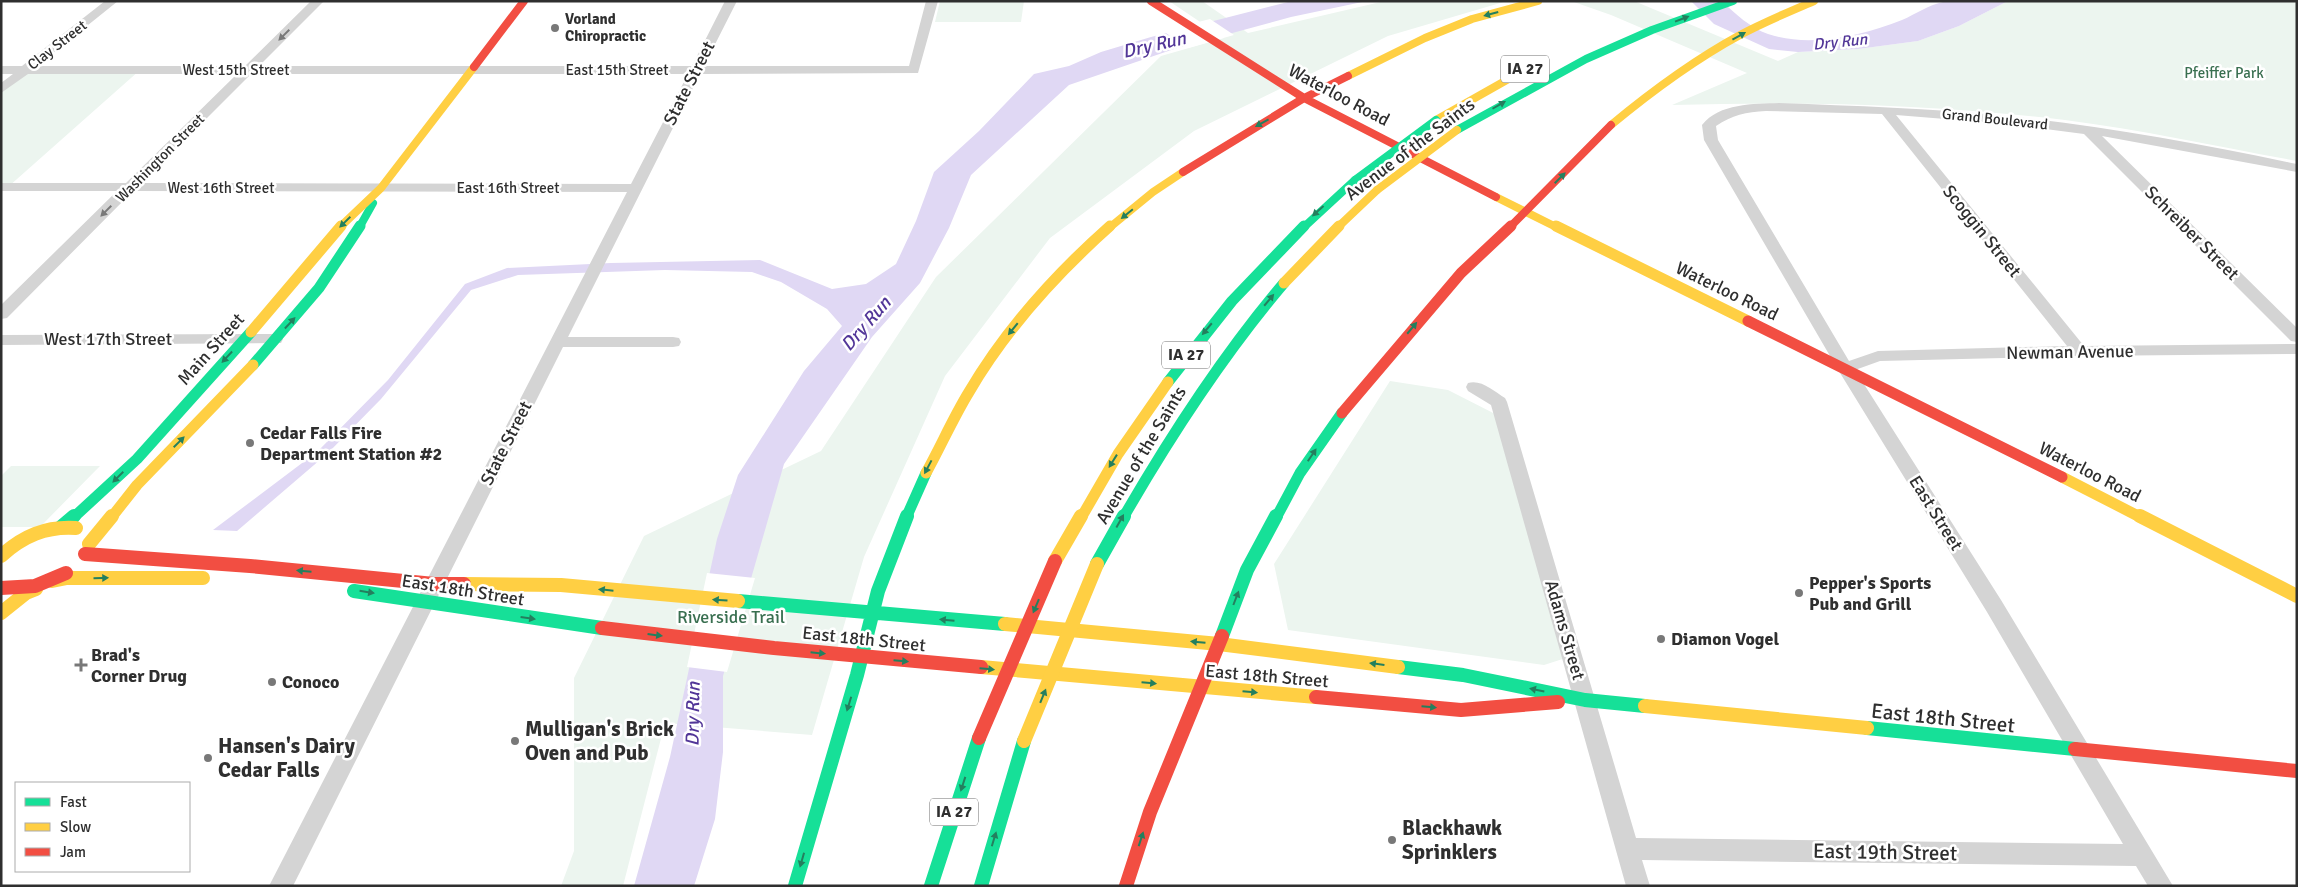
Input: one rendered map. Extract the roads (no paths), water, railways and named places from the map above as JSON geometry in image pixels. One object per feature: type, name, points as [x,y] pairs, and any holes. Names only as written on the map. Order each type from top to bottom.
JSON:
[{"type":"main road","name":"Main Street","points":[[61,527],[85,509],[152,443],[291,287],[337,230],[380,188],[524,1]]},
{"type":"main road","name":"Waterloo Road","points":[[1151,1],[1304,98],[1526,212],[1846,368],[2297,596]]},
{"type":"main road","points":[[795,886],[862,658],[878,591],[917,490],[970,390],[1003,342],[1034,303],[1089,246],[1133,208],[1204,158],[1304,98],[1425,38],[1472,19],[1538,1]]},
{"type":"main road","name":"Avenue of the Saints","points":[[981,886],[1024,741],[1097,564],[1165,443],[1233,345],[1304,260],[1377,190],[1457,130],[1566,68],[1636,36],[1732,1]]},
{"type":"main road","points":[[1126,886],[1150,812],[1219,644],[1247,570],[1300,473],[1332,425],[1461,273],[1526,212],[1605,131],[1642,99],[1696,61],[1742,34],[1814,1]]},
{"type":"main road","name":"Avenue of the Saints","points":[[931,886],[979,738],[1055,561],[1129,435],[1196,342],[1276,250],[1319,209],[1436,120],[1505,79],[1554,55]]},
{"type":"main road","name":"Main Street","points":[[49,582],[76,565],[106,520],[135,487],[202,419],[318,290],[360,231],[380,188]]},
{"type":"main road","points":[[10,534],[61,527],[83,530],[88,536],[87,549]]},
{"type":"main road","points":[[1,556],[17,542],[47,529]]},
{"type":"main road","name":"East 18th Street","points":[[87,549],[434,584],[561,585],[654,595],[786,604],[874,614],[1219,644],[1463,675],[1585,700],[2297,771]]},
{"type":"main road","points":[[1,588],[13,590],[29,589],[67,578],[184,577],[212,579]]},
{"type":"main road","points":[[1,614],[26,593],[49,582]]},
{"type":"main road","name":"East 18th Street","points":[[346,590],[424,603],[634,632],[862,658],[1461,710],[1585,700]]},
{"type":"street","name":"Clay Street","points":[[1,89],[112,1]]},
{"type":"street","name":"Washington Street","points":[[1,314],[318,1]]},
{"type":"street","name":"State Street","points":[[281,886],[731,1]]},
{"type":"street","name":"East 15th Street","points":[[470,71],[914,70],[932,1]]},
{"type":"street","name":"West 15th Street","points":[[1,70],[470,71]]},
{"type":"street","name":"Grand Boulevard","points":[[1712,140],[1709,125],[1727,113],[1757,108],[1885,110],[1988,118],[2088,130],[2179,144],[2297,168]]},
{"type":"street","name":"Scoggin Street","points":[[1885,110],[2080,351]]},
{"type":"street","name":"Schreiber Street","points":[[2088,130],[2297,337]]},
{"type":"street","name":"East Street","points":[[1712,140],[1846,368],[1994,606],[2161,886]]},
{"type":"street","name":"West 16th Street","points":[[1,187],[380,188]]},
{"type":"street","name":"East 16th Street","points":[[380,188],[636,188]]},
{"type":"street","name":"West 17th Street","points":[[1,340],[275,339]]},
{"type":"street","points":[[558,342],[673,342]]},
{"type":"street","name":"Newman Avenue","points":[[1846,368],[1878,356],[2080,351],[2297,350]]},
{"type":"street","name":"Adams Street","points":[[1474,387],[1499,402],[1638,886]]},
{"type":"street","name":"East 19th Street","points":[[1628,849],[2142,854]]},
{"type":"water","name":"Dry Run","points":[[1292,1],[1367,1],[1291,17],[1177,48],[1069,85],[971,175],[949,228],[920,283],[872,337],[784,464],[723,676],[723,752],[715,819],[694,886],[634,886],[670,757],[717,539],[738,475],[804,371],[842,326],[827,309],[781,282],[752,272],[665,270],[518,275],[471,290],[381,399],[328,453],[237,531],[213,530],[318,451],[388,380],[465,284],[507,268],[611,263],[760,260],[832,289],[866,284],[896,264],[916,221],[934,172],[979,131],[1034,74],[1069,66],[1101,52],[1151,37]]},
{"type":"water","name":"Dry Run","points":[[1691,1],[1722,1],[1755,28],[1768,34],[1784,38],[1818,40],[1870,31],[1902,20],[1938,3],[2008,1],[1959,26],[1918,41],[1858,49],[1798,52],[1769,49],[1714,24]]},
{"type":"place","name":"Vorland Chiropractic","points":[[555,28]]},
{"type":"place","name":"Cedar Falls Fire Department Station #2","points":[[250,443]]},
{"type":"place","name":"Pepper's Sports Pub and Grill","points":[[1799,593]]},
{"type":"place","name":"Diamon Vogel","points":[[1661,639]]},
{"type":"place","name":"Brad's Corner Drug","points":[[81,665]]},
{"type":"place","name":"Conoco","points":[[272,682]]},
{"type":"place","name":"Mulligan's Brick Oven and Pub","points":[[515,741]]},
{"type":"place","name":"Hansen's Dairy Cedar Falls","points":[[208,758]]},
{"type":"place","name":"Blackhawk Sprinklers","points":[[1392,840]]},
{"type":"park label","name":"Pfeiffer Park","points":[[2224,73]]},
{"type":"park label","name":"Riverside Trail","points":[[731,617]]}]
